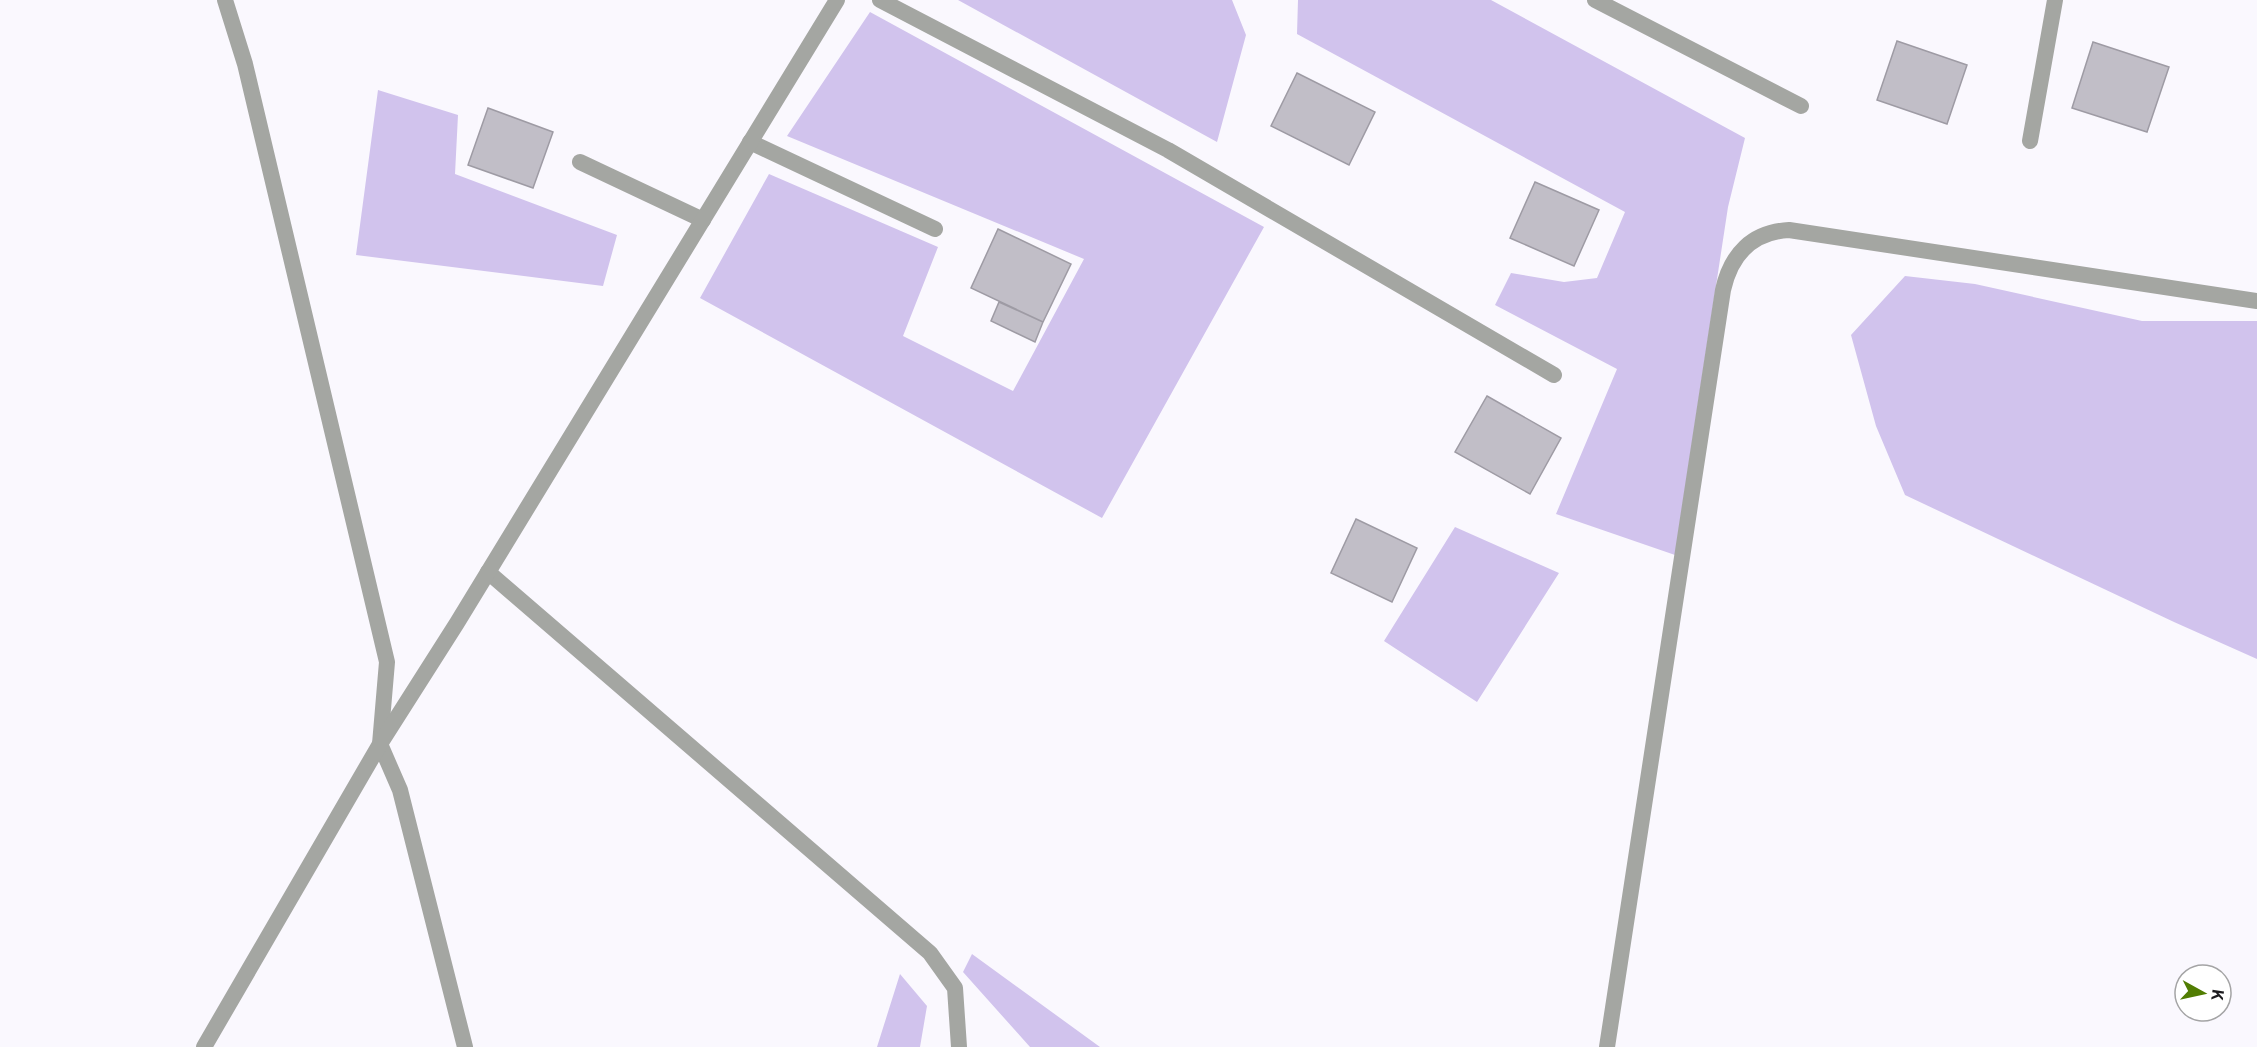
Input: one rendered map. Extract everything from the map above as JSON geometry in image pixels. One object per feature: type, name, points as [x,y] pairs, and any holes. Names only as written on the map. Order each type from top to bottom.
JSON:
[{"type":"street","points":[[225,0],[245,64],[387,662],[380,744],[400,790],[465,1047]]},
{"type":"street","points":[[880,0],[1168,150],[1554,375]]},
{"type":"street","points":[[1595,0],[1801,106]]},
{"type":"street","points":[[2030,141],[2055,0]]},
{"type":"street","points":[[204,1047],[380,744],[703,220],[833,1]]},
{"type":"street","points":[[750,142],[935,229]]},
{"type":"street","points":[[580,162],[703,220]]},
{"type":"street","points":[[1607,1047],[1723,290],[1731,263],[1740,251],[1762,235],[1789,230],[2257,302]]},
{"type":"street","points":[[488,572],[930,953],[955,988],[958,1047]]},
{"type":"shaded area","points":[[958,0],[1232,0],[1246,35],[1217,142]]},
{"type":"shaded area","points":[[1298,0],[1491,0],[1745,138],[1728,207],[1675,555],[1556,514],[1617,369],[1495,305],[1511,273],[1564,282],[1597,278],[1625,212],[1297,34]]},
{"type":"shaded area","points":[[870,12],[1264,227],[1102,518],[700,298],[769,174],[938,247],[903,336],[1013,391],[1084,259],[787,136]]},
{"type":"shaded area","points":[[378,90],[458,115],[455,174],[617,235],[603,286],[356,255]]},
{"type":"shaded area","points":[[1905,276],[1975,284],[2142,321],[2257,321],[2257,659],[1905,495],[1876,426],[1851,335]]},
{"type":"shaded area","points":[[1455,527],[1559,573],[1477,702],[1384,641]]},
{"type":"shaded area","points":[[972,954],[1100,1047],[1030,1047],[963,972]]},
{"type":"shaded area","points":[[900,974],[927,1006],[920,1047],[877,1047]]},
{"type":"building","points":[[1897,41],[1967,65],[1947,124],[1877,100]]},
{"type":"building","points":[[2093,42],[2169,67],[2147,132],[2072,108]]},
{"type":"building","points":[[1297,73],[1375,112],[1349,165],[1271,126]]},
{"type":"building","points":[[488,108],[553,132],[533,188],[468,165]]},
{"type":"building","points":[[1535,182],[1599,210],[1574,266],[1510,238]]},
{"type":"building","points":[[998,229],[1071,264],[1043,322],[971,288]]},
{"type":"building","points":[[999,302],[1043,322],[1035,342],[991,321]]},
{"type":"building","points":[[1487,396],[1561,438],[1530,494],[1455,452]]},
{"type":"building","points":[[1356,519],[1417,548],[1392,602],[1331,573]]}]
